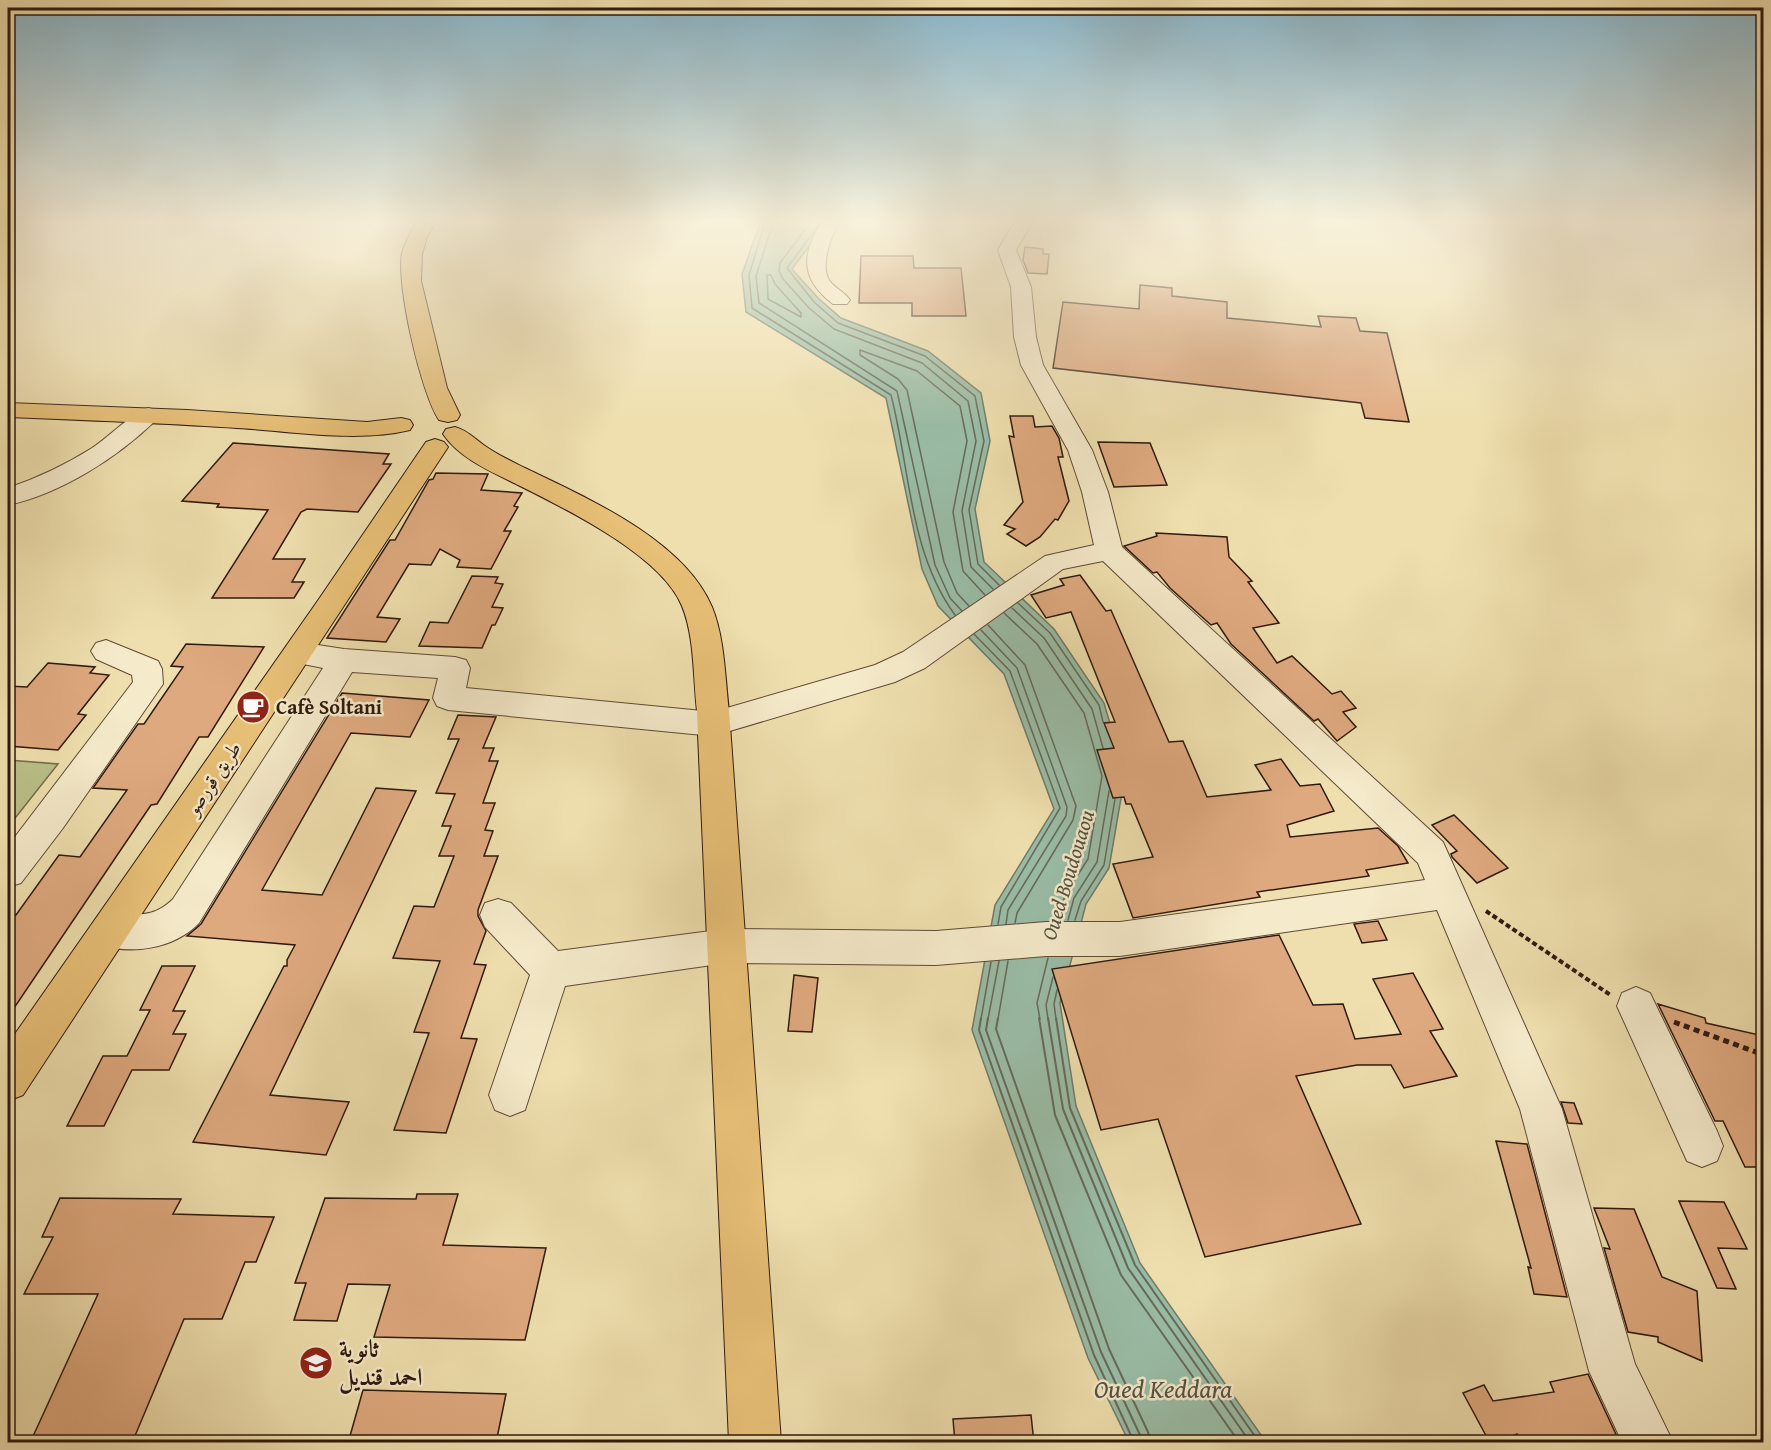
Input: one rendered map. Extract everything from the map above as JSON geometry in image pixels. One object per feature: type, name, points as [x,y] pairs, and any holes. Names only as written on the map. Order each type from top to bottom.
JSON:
[{"type":"main road","points":[[413,291],[435,388],[425,441]]},
{"type":"main road","points":[[423,411],[433,397],[435,388]]},
{"type":"main road","points":[[8,410],[148,415],[367,429],[425,441],[459,457],[501,466],[578,505],[650,552],[678,576],[696,606],[713,723],[755,1443]]},
{"type":"main road","name":"طريق قورصو","points":[[8,1080],[390,517],[425,441]]},
{"type":"street","points":[[828,291],[840,300]]},
{"type":"street","points":[[1021,291],[1026,337],[1032,365],[1080,450],[1095,492],[1109,550],[1431,853],[1541,1109],[1613,1371],[1648,1443]]},
{"type":"street","points":[[8,497],[75,469],[127,437],[148,415]]},
{"type":"street","points":[[298,653],[344,660],[455,668],[448,698],[713,723],[884,674],[914,660],[1055,562],[1109,550]]},
{"type":"street","points":[[8,872],[58,808],[148,684],[147,669],[106,651]]},
{"type":"street","points":[[109,931],[156,931],[171,926],[180,919],[344,660]]},
{"type":"street","points":[[551,970],[726,946],[936,948],[1046,939],[1120,939],[1449,892]]},
{"type":"street","points":[[498,915],[551,970]]},
{"type":"street","points":[[510,1095],[551,970]]},
{"type":"street","points":[[1636,1006],[1702,1146]]},
{"type":"path","points":[[1484,910],[1613,997],[1764,1055]]},
{"type":"green space","points":[[8,760],[58,764],[8,827]]},
{"type":"water","name":"Oued Keddara","points":[[744,291],[811,291],[841,318],[928,351],[981,393],[990,441],[975,509],[984,562],[1054,629],[1104,703],[1125,775],[1109,868],[1086,904],[1060,1003],[1076,1106],[1140,1263],[1266,1442],[1129,1442],[1088,1358],[972,1030],[995,905],[1054,809],[1004,674],[938,606],[922,569],[886,398],[746,312]]},
{"type":"building","points":[[860,291],[963,291],[966,316],[912,316],[912,303],[859,303]]},
{"type":"building","points":[[1140,291],[1172,291],[1172,296],[1227,302],[1227,318],[1321,327],[1318,316],[1356,318],[1360,331],[1387,333],[1409,422],[1365,418],[1361,403],[1053,368],[1063,302],[1139,309]]},
{"type":"building","points":[[1010,416],[1033,416],[1035,427],[1052,426],[1059,438],[1063,457],[1058,457],[1069,501],[1058,520],[1055,519],[1040,537],[1026,546],[1007,534],[1015,529],[1004,525],[1023,502],[1009,436],[1014,437]]},
{"type":"building","points":[[1098,442],[1150,443],[1167,485],[1114,487]]},
{"type":"building","points":[[233,443],[389,454],[383,464],[391,464],[358,512],[307,509],[301,512],[273,559],[305,559],[292,582],[304,582],[294,598],[212,598],[268,510],[217,507],[219,504],[182,501]]},
{"type":"building","points":[[436,473],[488,474],[481,490],[522,493],[514,506],[518,507],[504,531],[511,531],[491,569],[457,567],[460,560],[440,549],[431,565],[409,564],[377,617],[400,619],[386,642],[327,638],[390,540],[395,540],[429,480],[433,479]]},
{"type":"building","points":[[1156,533],[1227,537],[1229,557],[1252,581],[1248,582],[1279,623],[1253,628],[1277,663],[1292,656],[1332,694],[1341,691],[1356,708],[1343,712],[1356,727],[1337,741],[1318,719],[1314,721],[1231,644],[1217,623],[1211,625],[1170,588],[1157,572],[1153,573],[1124,546],[1157,536]]},
{"type":"building","points":[[1080,575],[1106,611],[1111,610],[1169,742],[1183,741],[1207,797],[1271,790],[1255,765],[1281,759],[1300,786],[1320,784],[1334,811],[1287,825],[1290,837],[1378,828],[1398,846],[1408,863],[1366,870],[1369,876],[1257,892],[1260,897],[1133,918],[1113,864],[1153,857],[1131,804],[1126,804],[1124,797],[1113,798],[1097,750],[1114,748],[1104,723],[1115,722],[1071,612],[1046,618],[1031,595],[1064,585],[1060,579]]},
{"type":"building","points":[[472,576],[498,577],[495,583],[503,584],[492,607],[503,608],[495,625],[492,625],[482,648],[419,646],[430,622],[448,623]]},
{"type":"building","points":[[186,644],[264,647],[208,737],[199,737],[157,804],[151,805],[8,1017],[8,914],[16,915],[59,855],[80,857],[127,790],[93,788],[138,724],[144,724],[183,667],[171,666]]},
{"type":"building","points":[[48,663],[95,667],[90,673],[109,675],[78,714],[86,715],[58,750],[8,746],[8,686],[27,687]]},
{"type":"building","points":[[342,693],[429,700],[410,737],[351,733],[262,890],[322,895],[376,788],[416,791],[270,1095],[349,1102],[326,1155],[193,1142],[284,966],[287,966],[287,960],[295,945],[187,936],[201,924]]},
{"type":"building","points":[[458,715],[496,717],[483,748],[494,748],[489,761],[498,761],[483,803],[495,803],[485,830],[493,831],[484,856],[498,856],[478,910],[478,916],[486,931],[474,964],[486,965],[461,1038],[477,1039],[446,1133],[394,1130],[429,1033],[414,1032],[440,961],[393,958],[414,906],[434,907],[454,856],[439,856],[451,826],[442,826],[455,794],[436,793],[459,739],[448,739]]},
{"type":"building","points":[[1454,815],[1508,868],[1477,883],[1452,857],[1451,854],[1457,851],[1432,825]]},
{"type":"building","points":[[1378,921],[1387,940],[1362,943],[1354,924]]},
{"type":"building","points":[[1279,935],[1313,1005],[1343,1004],[1355,1039],[1401,1034],[1373,979],[1413,973],[1443,1029],[1430,1031],[1457,1076],[1404,1088],[1391,1065],[1357,1065],[1296,1076],[1361,1224],[1205,1257],[1158,1119],[1101,1130],[1052,969]]},
{"type":"building","points":[[162,966],[195,966],[173,1011],[185,1011],[173,1034],[186,1034],[169,1070],[132,1070],[104,1126],[67,1126],[103,1056],[127,1056],[150,1010],[140,1010]]},
{"type":"building","points":[[794,975],[818,978],[812,1032],[788,1031]]},
{"type":"building","points":[[1658,1004],[1705,1018],[1706,1023],[1764,1036],[1764,1167],[1745,1167],[1723,1121],[1715,1121]]},
{"type":"building","points":[[1561,1102],[1574,1103],[1582,1124],[1568,1123]]},
{"type":"building","points":[[1496,1141],[1527,1144],[1567,1297],[1534,1294],[1528,1267],[1531,1268]]},
{"type":"building","points":[[417,1194],[458,1194],[443,1245],[546,1248],[525,1340],[374,1337],[390,1285],[348,1284],[337,1321],[294,1320],[306,1283],[295,1283],[325,1198],[416,1199]]},
{"type":"building","points":[[60,1198],[181,1199],[173,1214],[274,1217],[256,1262],[245,1262],[222,1319],[184,1319],[132,1443],[30,1443],[98,1294],[24,1294],[53,1237],[42,1237]]},
{"type":"building","points":[[1679,1201],[1724,1202],[1747,1249],[1718,1248],[1736,1289],[1717,1288]]},
{"type":"building","points":[[1594,1208],[1634,1209],[1662,1277],[1697,1291],[1702,1361],[1658,1342],[1658,1337],[1628,1332],[1604,1248],[1610,1249]]},
{"type":"building","points":[[1588,1374],[1620,1443],[1520,1443],[1517,1434],[1497,1443],[1490,1443],[1463,1393],[1484,1385],[1493,1401],[1554,1392],[1550,1382]]},
{"type":"building","points":[[363,1390],[506,1394],[496,1443],[348,1443]]},
{"type":"building","points":[[1031,1415],[1034,1443],[955,1443],[953,1419]]},
{"type":"place","name":"Cafè Soltani","points":[[253,707]]},
{"type":"place","name":"ثانوية احمد قنديل","points":[[316,1363]]},
{"type":"water label","name":"Oued Boudouaou","points":[[1068,875]]}]
